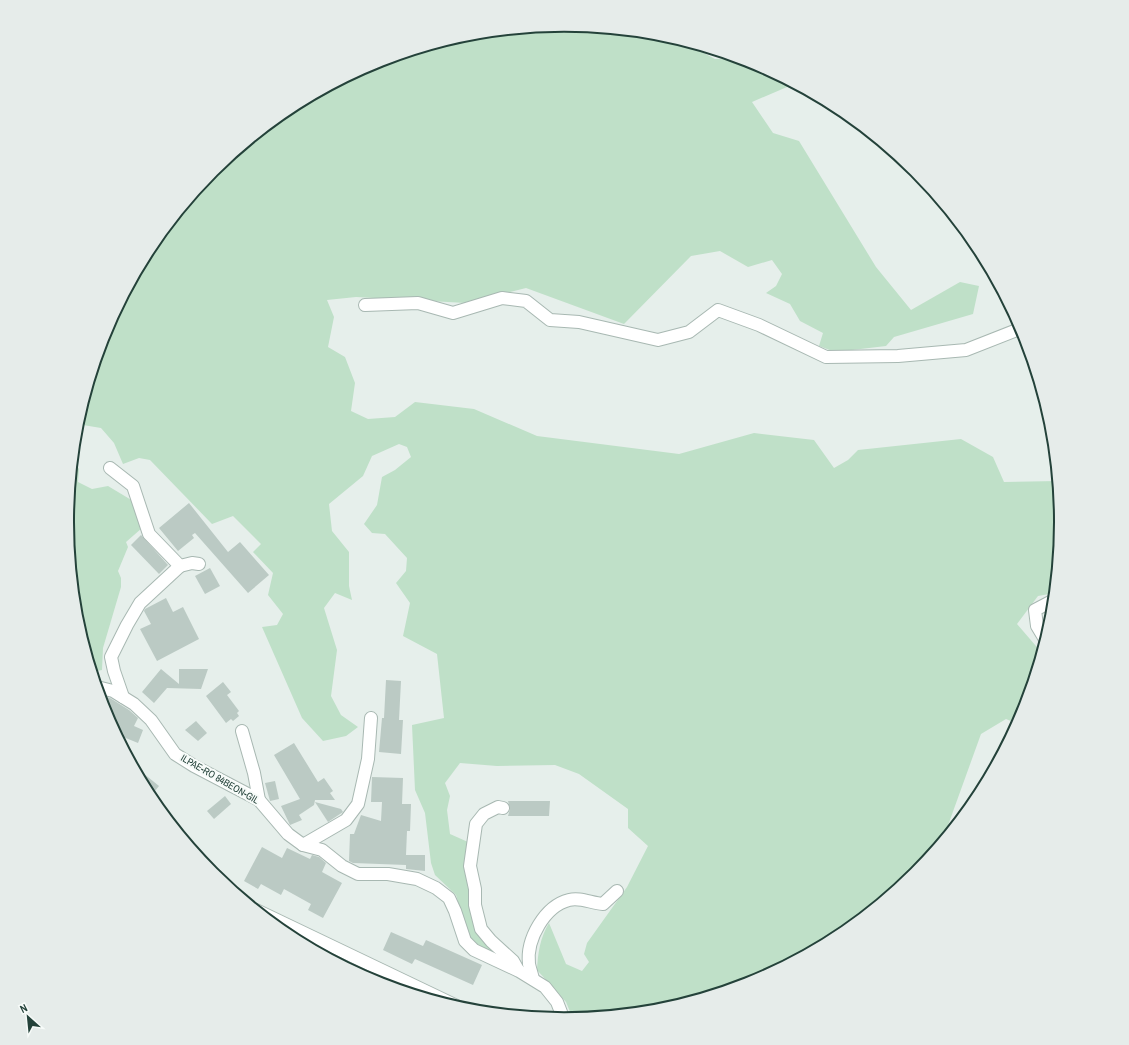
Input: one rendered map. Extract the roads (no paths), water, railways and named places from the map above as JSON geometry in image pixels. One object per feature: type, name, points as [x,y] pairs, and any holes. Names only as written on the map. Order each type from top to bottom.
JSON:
[{"type":"street","points":[[365,305],[418,303],[453,313],[502,298],[526,301],[550,320],[579,322],[658,340],[689,332],[718,310],[759,325],[826,357],[898,356],[966,350],[1016,330]]},
{"type":"street","points":[[110,468],[133,486],[149,534],[180,566]]},
{"type":"street","points":[[122,697],[111,657],[127,625],[140,603],[180,566],[192,563],[199,564]]},
{"type":"street","points":[[1042,634],[1037,626],[1035,610],[1048,603]]},
{"type":"street","name":"ILPAE-RO 84BEON-GIL","points":[[103,689],[113,691],[134,704],[151,720],[175,754],[194,766],[259,800],[288,834],[303,845],[322,850],[342,866],[358,874],[388,874],[417,880],[436,888],[449,898],[455,911],[464,941],[474,950],[519,971],[545,987],[557,1002],[561,1013]]},
{"type":"street","points":[[303,845],[346,820],[358,804],[368,759],[371,718]]},
{"type":"street","points":[[242,731],[254,773],[259,800]]},
{"type":"street","points":[[503,808],[498,807],[484,814],[476,824],[470,866],[475,889],[475,905],[481,930],[513,961],[519,971]]},
{"type":"street","points":[[533,979],[529,963],[530,944],[538,927],[548,913],[569,900],[578,899],[591,903],[602,904],[617,891]]},
{"type":"street","points":[[279,921],[432,994]]}]
